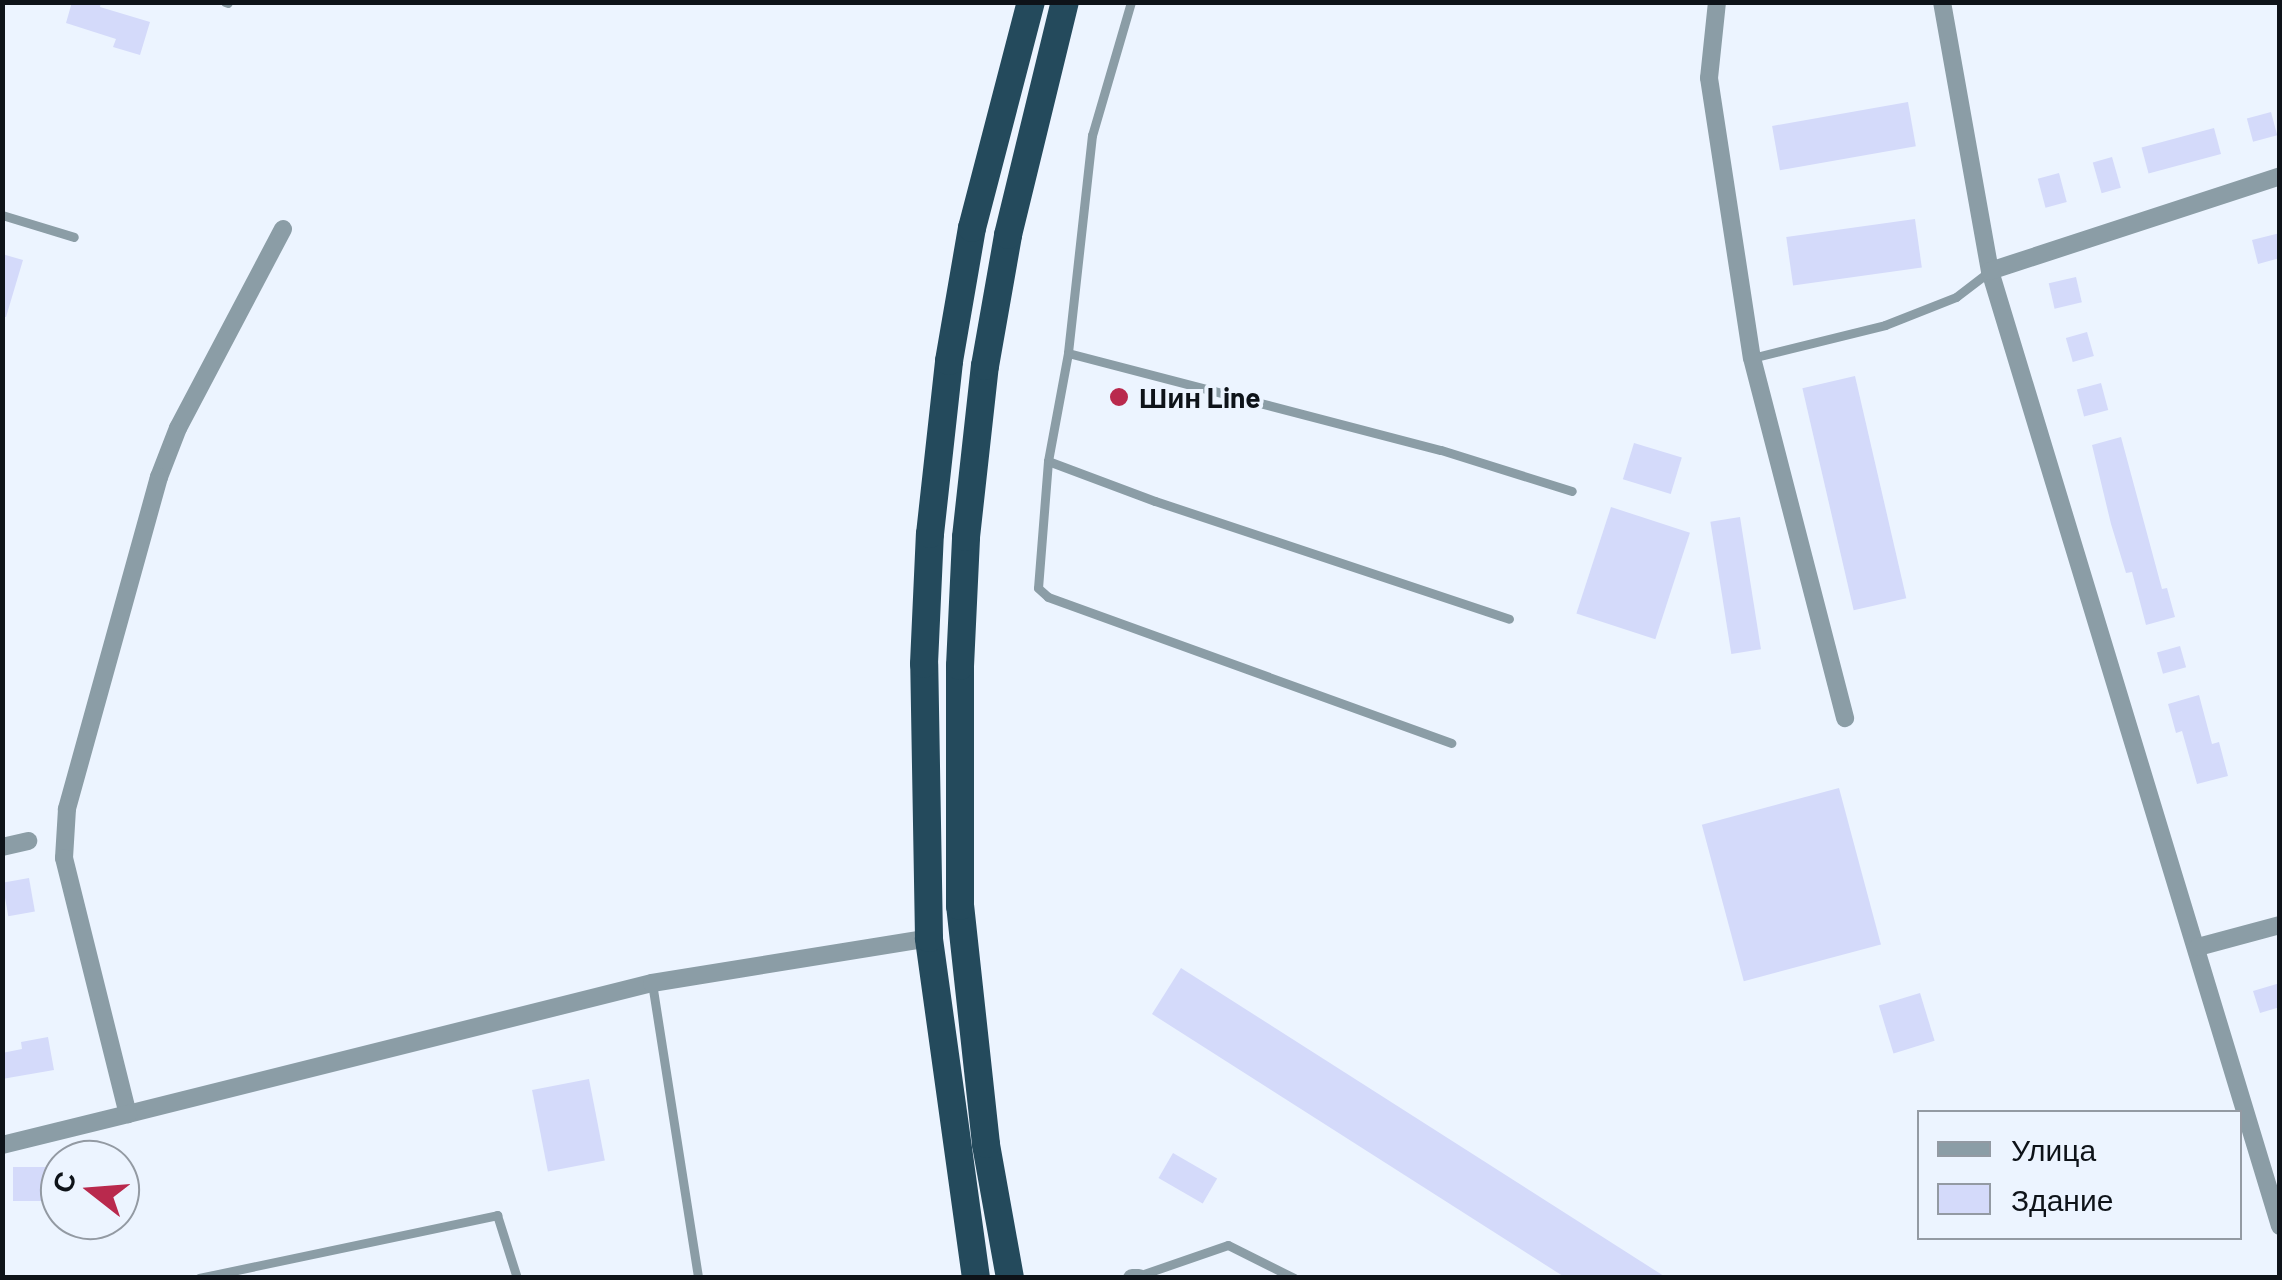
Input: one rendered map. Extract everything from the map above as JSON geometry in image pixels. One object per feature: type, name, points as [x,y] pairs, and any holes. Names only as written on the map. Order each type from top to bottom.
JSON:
[{"type":"highway","points":[[976,1278],[929,938],[924,664],[936,467],[972,228],[1031,2]]},
{"type":"highway","points":[[1010,1278],[986,1144],[960,906],[960,666],[966,538],[985,366],[1008,235],[1065,2]]},
{"type":"street","points":[[1716,2],[1710,78],[1752,358],[1845,718]]},
{"type":"street","points":[[1942,2],[1990,271],[2280,1226]]},
{"type":"street","points":[[1990,271],[2280,176]]},
{"type":"street","points":[[128,1114],[64,858],[68,809],[159,477],[178,428],[283,228]]},
{"type":"street","points":[[2,848],[28,842]]},
{"type":"street","points":[[2198,947],[2280,925]]},
{"type":"street","points":[[2,1145],[652,984],[929,938]]},
{"type":"lane","points":[[1132,2],[1092,135],[1068,353],[1048,461],[1035,578],[1038,588],[1048,597],[1450,742]]},
{"type":"lane","points":[[2,215],[74,237]]},
{"type":"lane","points":[[1752,358],[1885,326],[1956,297],[1990,271]]},
{"type":"lane","points":[[1068,353],[1441,450],[1572,491]]},
{"type":"lane","points":[[1048,461],[1155,502],[1510,619]]},
{"type":"lane","points":[[652,984],[698,1278]]},
{"type":"lane","points":[[199,1278],[497,1215],[517,1278]]},
{"type":"lane","points":[[1137,1277],[1228,1245],[1294,1278]]},
{"type":"building","points":[[72,2],[101,2],[100,7],[150,22],[140,55],[113,47],[116,39],[66,23]]},
{"type":"building","points":[[1908,102],[1916,146],[1780,170],[1772,126]]},
{"type":"building","points":[[2271,112],[2277,135],[2253,142],[2247,118]]},
{"type":"building","points":[[2214,128],[2221,154],[2149,173],[2142,147]]},
{"type":"building","points":[[2112,157],[2121,188],[2102,193],[2093,163]]},
{"type":"building","points":[[2059,173],[2067,202],[2046,208],[2038,179]]},
{"type":"building","points":[[1915,219],[1922,268],[1793,286],[1786,237]]},
{"type":"building","points":[[2280,233],[2280,258],[2258,264],[2252,240]]},
{"type":"building","points":[[2,254],[23,260],[6,317],[2,317]]},
{"type":"building","points":[[2076,277],[2082,302],[2055,309],[2049,283]]},
{"type":"building","points":[[2087,332],[2094,356],[2073,362],[2066,338]]},
{"type":"building","points":[[1855,376],[1906,598],[1854,610],[1802,388]]},
{"type":"building","points":[[2101,383],[2108,410],[2084,417],[2077,389]]},
{"type":"building","points":[[2121,437],[2162,589],[2167,588],[2175,617],[2146,625],[2132,572],[2126,573],[2111,524],[2092,445]]},
{"type":"building","points":[[1634,443],[1682,458],[1671,494],[1623,479]]},
{"type":"building","points":[[1611,507],[1690,533],[1655,639],[1576,614]]},
{"type":"building","points":[[1740,517],[1761,649],[1731,654],[1710,522]]},
{"type":"building","points":[[2180,646],[2186,667],[2163,674],[2157,653]]},
{"type":"building","points":[[2199,695],[2212,744],[2219,742],[2228,776],[2197,784],[2182,731],[2176,733],[2168,704]]},
{"type":"building","points":[[1839,788],[1881,944],[1744,981],[1702,825]]},
{"type":"building","points":[[29,878],[35,911],[8,916],[2,883]]},
{"type":"building","points":[[1181,968],[1667,1278],[1566,1278],[1152,1014]]},
{"type":"building","points":[[2280,983],[2280,1007],[2260,1013],[2253,991]]},
{"type":"building","points":[[1920,993],[1935,1041],[1893,1053],[1879,1006]]},
{"type":"building","points":[[48,1037],[54,1070],[2,1079],[2,1053],[22,1049],[21,1042]]},
{"type":"building","points":[[589,1079],[605,1160],[548,1172],[532,1090]]},
{"type":"building","points":[[1173,1153],[1217,1178],[1203,1204],[1158,1178]]},
{"type":"building","points":[[13,1167],[40,1167],[40,1201],[13,1201]]},
{"type":"place","name":"Шин Line","points":[[1119,397]]}]
